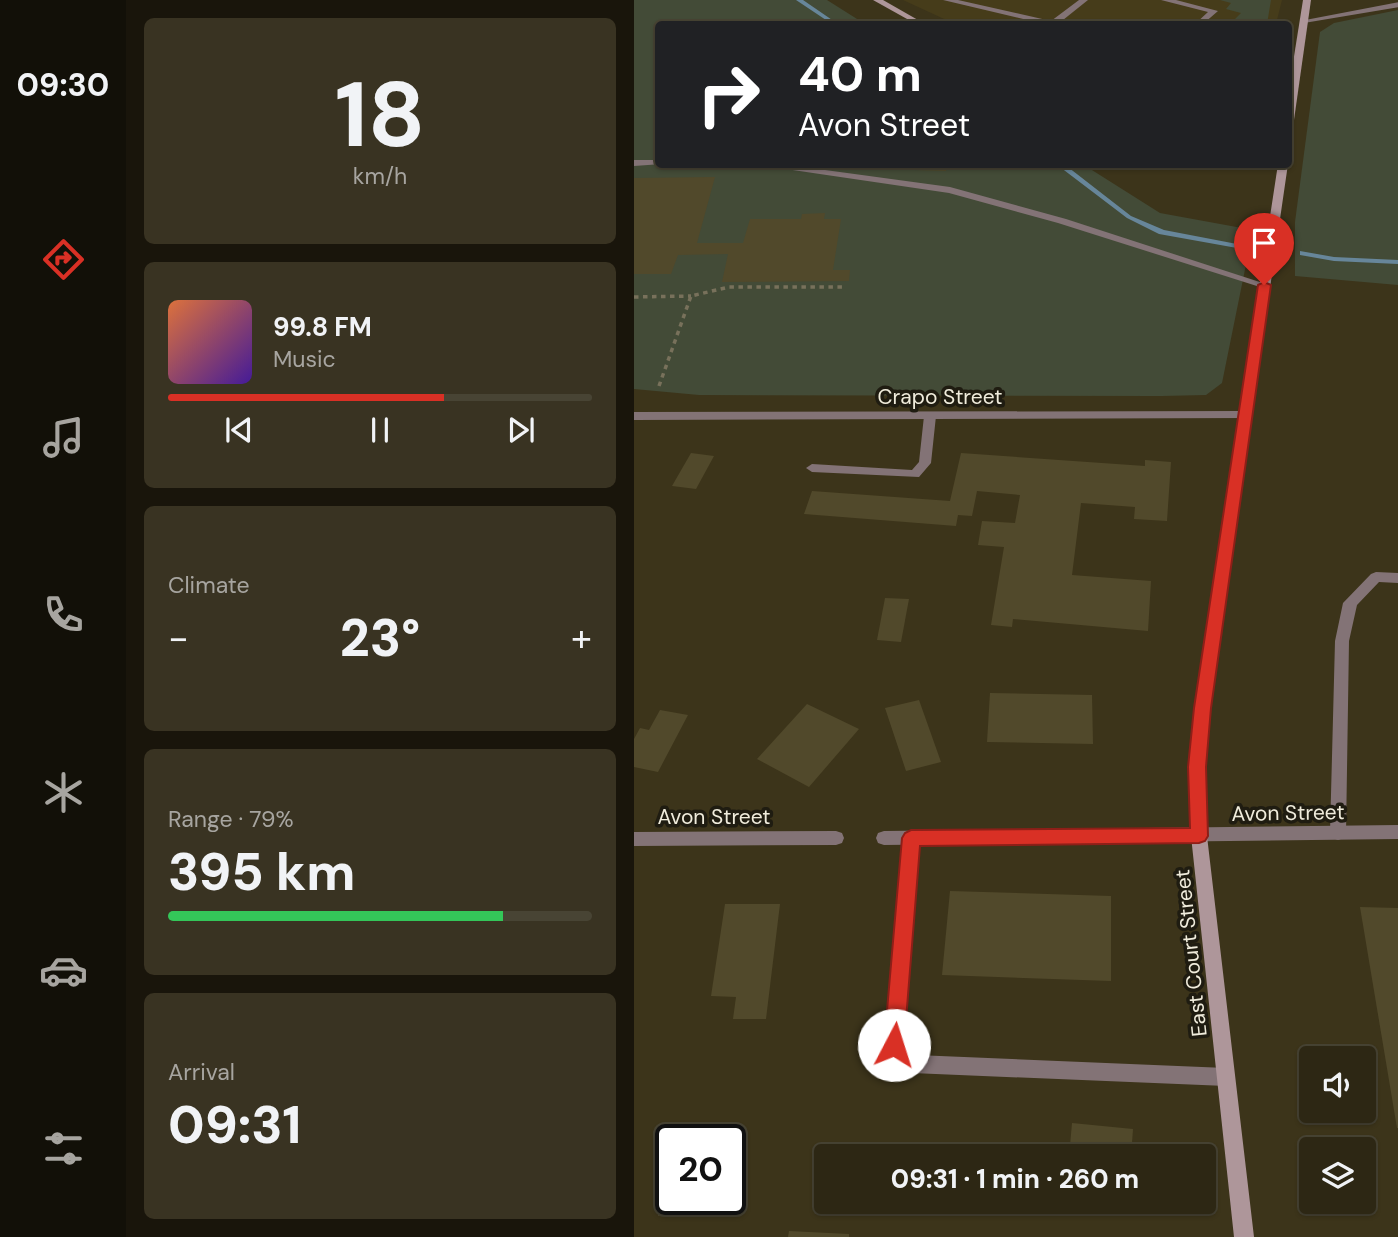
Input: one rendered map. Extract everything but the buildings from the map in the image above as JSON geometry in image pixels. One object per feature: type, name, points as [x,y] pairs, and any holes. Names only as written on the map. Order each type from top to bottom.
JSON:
[{"type":"main road","points":[[877,0],[916,21]]},
{"type":"main road","points":[[1292,104],[1307,0]]},
{"type":"main road","name":"East Court Street","points":[[1244,1237],[1199,836],[1197,767],[1202,708],[1282,168]]},
{"type":"street","points":[[947,0],[1040,21]]},
{"type":"street","points":[[1057,21],[1084,0]]},
{"type":"street","points":[[1165,0],[1214,11],[1202,21]]},
{"type":"street","points":[[1304,21],[1399,4]]},
{"type":"street","points":[[634,163],[655,163]]},
{"type":"street","points":[[785,168],[950,190],[1062,221],[1264,285]]},
{"type":"street","name":"Crapo Street","points":[[634,416],[1246,415]]},
{"type":"street","points":[[812,468],[915,474],[925,463],[930,416]]},
{"type":"street","points":[[1338,833],[1342,641],[1350,603],[1376,577],[1399,578]]},
{"type":"street","name":"Avon Street","points":[[884,838],[1399,832]]},
{"type":"street","name":"Avon Street","points":[[634,839],[836,838]]},
{"type":"street","points":[[911,838],[894,1045],[912,1064],[1226,1077]]},
{"type":"path","points":[[634,297],[691,296],[729,287],[843,287]]},
{"type":"path","points":[[658,386],[691,296]]},
{"type":"shaded area","points":[[903,0],[1282,0],[1277,21],[948,21]]},
{"type":"green space","points":[[634,0],[827,0],[860,21],[655,21],[655,168],[1089,168],[1160,213],[1253,230],[1222,383],[1206,395],[699,395],[634,389]]},
{"type":"green space","points":[[1220,0],[1271,0],[1268,21],[1233,21],[1241,13],[1226,9],[1231,3]]},
{"type":"green space","points":[[1398,10],[1398,285],[1295,276],[1295,222],[1320,32],[1334,23]]},
{"type":"waterway","points":[[799,0],[830,21]]},
{"type":"waterway","points":[[1064,168],[1129,217],[1162,232],[1237,246]]},
{"type":"waterway","points":[[1303,253],[1334,259],[1399,262]]},
{"type":"route","points":[[894,1045],[911,838],[1199,836],[1197,767],[1202,708],[1264,285]]}]
